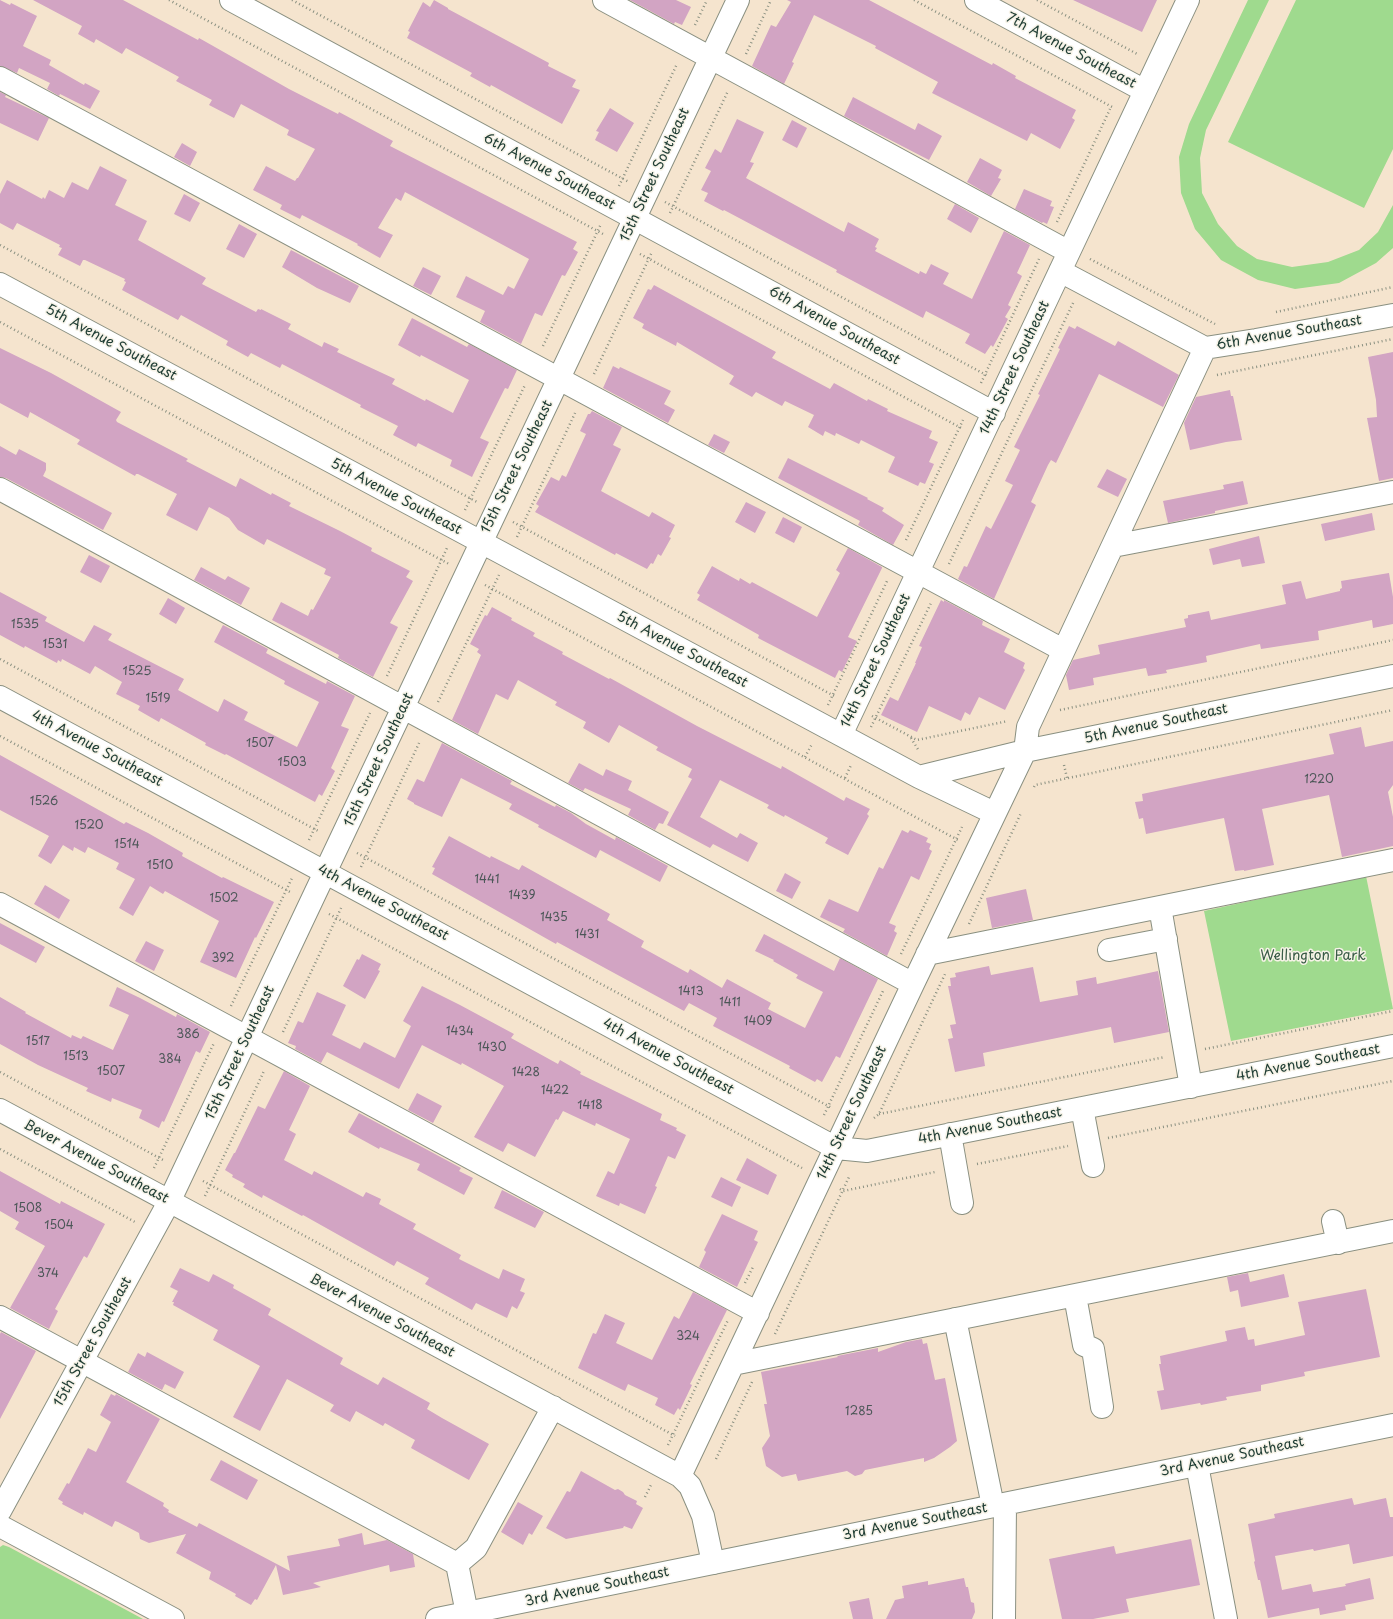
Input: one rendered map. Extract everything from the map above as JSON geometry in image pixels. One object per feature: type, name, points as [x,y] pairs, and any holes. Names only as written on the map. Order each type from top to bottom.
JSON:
[{"type":"street","name":"6th Avenue Southeast","points":[[231,0],[994,413]]},
{"type":"street","name":"6th Avenue Southeast","points":[[604,0],[737,72],[1073,260],[1205,348],[1393,315]]},
{"type":"street","name":"15th Street Southeast","points":[[0,1511],[169,1202],[404,707],[480,542],[560,378],[738,0]]},
{"type":"street","name":"7th Avenue Southeast","points":[[976,0],[1145,91]]},
{"type":"street","name":"14th Street Southeast","points":[[841,735],[917,572],[994,413],[1073,260],[1145,91],[1188,0]]},
{"type":"street","points":[[0,78],[1063,650]]},
{"type":"street","name":"5th Avenue Southeast","points":[[0,284],[919,777],[994,813]]},
{"type":"street","name":"14th Street Southeast","points":[[680,1476],[836,1148],[912,984],[1024,751],[1028,727],[1205,348]]},
{"type":"street","points":[[0,489],[912,984]]},
{"type":"street","points":[[1113,546],[1393,492]]},
{"type":"street","name":"5th Avenue Southeast","points":[[919,777],[1024,751],[1393,676]]},
{"type":"street","name":"4th Avenue Southeast","points":[[0,697],[836,1148],[867,1150],[1393,1046]]},
{"type":"street","points":[[927,954],[1393,860]]},
{"type":"street","points":[[0,904],[758,1313]]},
{"type":"street","points":[[1160,907],[1190,1087]]},
{"type":"street","points":[[1109,950],[1166,938]]},
{"type":"street","points":[[1082,1108],[1093,1166]]},
{"type":"street","name":"Bever Avenue Southeast","points":[[0,1110],[680,1476],[690,1486],[703,1516],[713,1563]]},
{"type":"street","points":[[950,1134],[962,1203]]},
{"type":"street","points":[[1333,1221],[1338,1242]]},
{"type":"street","points":[[733,1364],[764,1358],[810,1343],[955,1319],[1076,1296],[1114,1279],[1338,1242],[1393,1231]]},
{"type":"street","points":[[1076,1296],[1084,1345],[1092,1349],[1102,1408]]},
{"type":"street","points":[[0,1317],[457,1564]]},
{"type":"street","points":[[955,1319],[999,1505],[1004,1619]]},
{"type":"street","points":[[457,1564],[476,1548],[553,1407]]},
{"type":"street","name":"3rd Avenue Southeast","points":[[441,1619],[1393,1425]]},
{"type":"street","points":[[1197,1465],[1226,1619]]},
{"type":"street","points":[[0,1526],[173,1619]]},
{"type":"street","points":[[457,1564],[467,1613]]},
{"type":"path","points":[[169,0],[610,237]]},
{"type":"path","points":[[292,0],[635,185]]},
{"type":"path","points":[[616,191],[707,0]]},
{"type":"path","points":[[667,219],[771,0]]},
{"type":"path","points":[[914,0],[1116,109]]},
{"type":"path","points":[[1037,0],[1141,56]]},
{"type":"path","points":[[661,199],[993,379]]},
{"type":"path","points":[[0,245],[482,506]]},
{"type":"path","points":[[636,252],[968,431]]},
{"type":"path","points":[[1073,260],[1216,325]]},
{"type":"path","points":[[1270,314],[1393,287]]},
{"type":"path","points":[[870,729],[1076,295]]},
{"type":"path","points":[[0,322],[454,567]]},
{"type":"path","points":[[510,521],[842,700]]},
{"type":"path","points":[[480,582],[960,841]]},
{"type":"path","points":[[913,741],[1393,640]]},
{"type":"path","points":[[0,659],[326,835]]},
{"type":"path","points":[[1035,785],[1393,710]]},
{"type":"path","points":[[868,714],[917,740]]},
{"type":"path","points":[[0,736],[298,897]]},
{"type":"path","points":[[911,737],[919,752]]},
{"type":"path","points":[[805,757],[812,744]]},
{"type":"path","points":[[1064,764],[1067,778]]},
{"type":"path","points":[[844,778],[851,765]]},
{"type":"path","points":[[354,851],[836,1110]]},
{"type":"path","points":[[325,912],[804,1170]]},
{"type":"path","points":[[879,1114],[1393,1012]]},
{"type":"path","points":[[0,1072],[170,1164]]},
{"type":"path","points":[[843,1190],[1393,1081]]},
{"type":"path","points":[[0,1149],[140,1224]]},
{"type":"path","points":[[716,1459],[849,1177]]},
{"type":"path","points":[[199,1179],[677,1437]]},
{"type":"path","points":[[645,1497],[651,1485]]},
{"type":"green space","points":[[1248,0],[1269,0],[1206,130],[1200,158],[1202,193],[1218,224],[1237,246],[1257,259],[1292,267],[1328,262],[1359,250],[1378,232],[1393,205],[1393,248],[1376,263],[1339,283],[1295,289],[1258,280],[1221,260],[1195,229],[1181,193],[1179,157],[1189,124]]},
{"type":"green space","points":[[1296,0],[1393,0],[1393,149],[1364,208],[1228,142]]},
{"type":"green space","name":"Wellington Park","points":[[1366,876],[1393,1009],[1231,1041],[1204,911]]},
{"type":"green space","points":[[3,1545],[143,1619],[0,1619],[0,1547]]},
{"type":"building","points":[[0,0],[10,5],[11,3],[37,16],[23,46],[51,60],[49,65],[84,85],[85,83],[100,91],[90,109],[60,94],[59,96],[47,89],[50,83],[19,68],[17,73],[0,66]]},
{"type":"building","points":[[33,0],[123,0],[198,40],[199,38],[289,89],[338,114],[339,112],[393,141],[390,146],[577,242],[573,249],[578,252],[565,276],[562,275],[542,316],[535,313],[521,344],[480,322],[485,311],[456,297],[466,276],[503,295],[508,286],[514,289],[529,259],[405,192],[401,201],[396,198],[378,228],[393,235],[380,258],[357,245],[358,244],[302,215],[300,219],[280,209],[282,205],[253,190],[266,166],[295,181],[315,149],[287,135],[289,130],[241,104],[234,118],[209,105],[212,100],[176,81],[179,77],[126,48],[122,54],[96,39],[94,43],[78,34],[82,26]]},
{"type":"building","points":[[434,0],[549,63],[548,66],[576,80],[572,87],[580,90],[562,124],[491,85],[490,87],[470,76],[472,73],[407,38],[410,32],[408,31],[423,2],[430,7]]},
{"type":"building","points":[[630,0],[676,0],[691,7],[682,25],[675,22],[674,24]]},
{"type":"building","points":[[787,0],[869,0],[992,65],[993,63],[1016,76],[1015,78],[1076,110],[1072,118],[1075,120],[1060,149],[1031,133],[1027,141],[932,93],[938,82],[875,48],[876,46],[814,15],[792,62],[794,63],[784,84],[752,66],[771,25],[776,27],[791,2]]},
{"type":"building","points":[[1073,0],[1157,0],[1142,32]]},
{"type":"building","points":[[0,92],[6,95],[5,97],[49,118],[38,141],[0,123]]},
{"type":"building","points":[[853,97],[915,130],[918,123],[942,136],[929,160],[844,116]]},
{"type":"building","points":[[610,108],[634,123],[617,152],[595,140],[599,132],[596,131]]},
{"type":"building","points":[[737,119],[764,132],[750,162],[754,163],[746,178],[844,232],[848,222],[879,239],[875,247],[877,248],[875,251],[919,274],[920,271],[926,274],[931,264],[949,273],[943,284],[972,299],[1004,231],[1030,245],[1017,273],[1022,276],[1008,305],[1011,307],[1005,317],[1008,319],[993,347],[991,345],[985,354],[965,343],[970,334],[926,311],[923,318],[836,272],[837,270],[724,210],[723,211],[704,201],[708,193],[701,190],[711,171],[705,168],[715,149],[721,153]]},
{"type":"building","points":[[792,120],[807,128],[797,148],[782,140]]},
{"type":"building","points":[[182,143],[197,152],[190,166],[174,157]]},
{"type":"building","points":[[980,158],[1002,170],[998,178],[1001,179],[991,196],[967,182]]},
{"type":"building","points":[[100,166],[127,180],[115,205],[147,221],[138,240],[206,278],[202,284],[256,312],[258,309],[261,309],[291,324],[288,329],[322,347],[324,342],[339,349],[337,352],[395,379],[392,384],[425,401],[426,399],[453,413],[469,380],[421,355],[420,357],[398,345],[412,318],[467,347],[469,344],[517,370],[508,389],[505,388],[480,438],[489,442],[472,477],[450,466],[452,460],[418,443],[416,447],[393,435],[398,426],[360,407],[361,405],[282,364],[280,368],[251,353],[248,357],[226,345],[228,341],[181,315],[178,320],[122,290],[126,282],[124,281],[125,279],[85,260],[83,260],[80,266],[58,255],[62,248],[59,247],[60,245],[17,223],[13,230],[0,223],[0,194],[7,180],[42,199],[43,197],[45,199],[49,190],[64,198],[72,182],[88,190]]},
{"type":"building","points":[[1024,189],[1052,201],[1050,206],[1054,207],[1047,224],[1042,223],[1015,209]]},
{"type":"building","points":[[184,194],[200,203],[190,222],[174,214]]},
{"type":"building","points":[[955,204],[979,218],[971,233],[947,219]]},
{"type":"building","points":[[239,224],[257,234],[244,258],[226,249]]},
{"type":"building","points":[[291,250],[359,286],[350,303],[317,288],[282,267]]},
{"type":"building","points":[[423,267],[441,276],[431,295],[413,286]]},
{"type":"building","points":[[654,285],[776,352],[772,358],[830,389],[834,383],[867,401],[868,399],[888,409],[887,411],[932,431],[929,438],[938,442],[929,462],[934,464],[925,484],[920,482],[918,486],[888,472],[895,457],[861,440],[859,444],[836,433],[835,436],[825,431],[823,436],[808,427],[814,415],[785,401],[782,406],[756,392],[752,397],[729,384],[734,376],[677,342],[676,346],[642,328],[644,324],[633,318],[648,289],[651,290]]},
{"type":"building","points":[[1069,326],[1075,329],[1077,326],[1115,346],[1118,341],[1179,375],[1163,407],[1099,374],[1056,463],[1051,460],[1048,465],[1031,502],[1036,505],[994,599],[958,579],[964,566],[967,567],[986,526],[991,529],[1013,485],[1005,481],[1020,450],[1014,447],[1040,395],[1038,394],[1060,349],[1058,348]]},
{"type":"building","points":[[0,348],[51,373],[121,412],[116,420],[117,422],[188,459],[186,461],[236,487],[240,478],[271,495],[272,493],[291,503],[289,506],[372,548],[371,551],[410,571],[406,577],[413,581],[390,623],[398,627],[373,677],[338,658],[339,655],[272,620],[281,602],[308,616],[311,609],[313,610],[331,577],[324,574],[326,569],[267,539],[264,545],[238,530],[229,518],[209,507],[197,531],[166,515],[177,494],[138,474],[135,476],[77,444],[80,440],[30,412],[28,418],[0,403]]},
{"type":"building","points":[[1393,352],[1393,478],[1379,481],[1367,418],[1377,417],[1376,400],[1368,357]]},
{"type":"building","points":[[613,366],[619,369],[620,367],[671,391],[664,404],[675,410],[668,423],[603,388]]},
{"type":"building","points":[[1230,390],[1231,396],[1233,396],[1242,440],[1190,450],[1184,423],[1196,397]]},
{"type":"building","points":[[592,411],[622,427],[613,445],[621,449],[601,491],[649,517],[652,512],[675,525],[669,537],[671,538],[661,556],[658,554],[653,564],[651,563],[647,569],[616,553],[615,555],[535,512],[539,506],[536,504],[551,477],[559,481],[562,475],[566,477],[586,434],[580,431],[588,414]]},
{"type":"building","points":[[714,434],[730,442],[724,453],[708,445]]},
{"type":"building","points":[[0,446],[16,455],[19,449],[46,463],[46,470],[43,476],[112,513],[103,530],[6,478],[0,477]]},
{"type":"building","points":[[788,458],[868,498],[867,499],[884,508],[882,511],[904,525],[893,545],[858,525],[860,521],[778,478]]},
{"type":"building","points":[[1107,469],[1127,479],[1118,497],[1097,487]]},
{"type":"building","points":[[1243,481],[1248,504],[1168,523],[1163,501],[1224,489],[1223,485]]},
{"type":"building","points":[[746,502],[766,512],[755,533],[735,522]]},
{"type":"building","points":[[1372,513],[1375,530],[1325,541],[1321,524]]},
{"type":"building","points":[[783,517],[802,527],[794,543],[775,533]]},
{"type":"building","points":[[1259,536],[1265,563],[1242,567],[1240,559],[1213,565],[1209,549]]},
{"type":"building","points":[[848,548],[882,568],[848,637],[857,641],[842,672],[839,670],[835,678],[758,638],[759,635],[697,600],[700,595],[697,593],[712,566],[739,581],[740,578],[750,584],[752,582],[817,617],[840,573],[836,570]]},
{"type":"building","points":[[89,555],[110,566],[101,583],[80,572]]},
{"type":"building","points":[[201,567],[225,580],[228,576],[250,588],[241,605],[194,580]]},
{"type":"building","points":[[1389,573],[1393,597],[1393,624],[1373,628],[1372,620],[1318,631],[1319,640],[1261,649],[1260,644],[1206,656],[1207,662],[1166,670],[1167,673],[1148,676],[1146,668],[1093,678],[1094,685],[1069,690],[1066,675],[1073,660],[1100,654],[1098,645],[1186,627],[1184,619],[1188,618],[1188,615],[1209,611],[1211,620],[1286,604],[1282,585],[1301,581],[1306,599],[1340,591],[1342,588],[1341,581]]},
{"type":"building","points":[[0,592],[47,617],[45,621],[84,642],[94,625],[112,634],[108,640],[184,679],[178,690],[218,712],[224,699],[248,712],[244,720],[297,747],[319,702],[284,684],[285,681],[214,642],[223,625],[268,649],[266,653],[326,684],[327,681],[355,696],[341,726],[349,729],[331,768],[335,771],[322,796],[319,794],[315,802],[226,754],[225,755],[205,745],[206,743],[161,718],[159,722],[138,710],[140,706],[116,694],[122,682],[95,666],[90,674],[62,659],[61,662],[58,660],[57,663],[0,635]]},
{"type":"building","points":[[168,598],[185,608],[176,624],[159,614]]},
{"type":"building","points":[[941,600],[944,602],[944,600],[983,621],[982,625],[1010,639],[1004,652],[1025,663],[1023,668],[1025,670],[1005,710],[979,697],[970,715],[965,712],[961,721],[929,706],[917,732],[881,715],[890,697],[898,701],[916,663],[922,647],[919,646]]},
{"type":"building","points":[[492,607],[512,618],[511,620],[535,633],[533,636],[563,652],[562,654],[781,769],[782,766],[844,801],[846,797],[870,809],[867,814],[869,816],[848,855],[825,843],[828,838],[785,815],[784,817],[767,808],[769,805],[720,780],[700,817],[737,838],[740,833],[758,843],[748,862],[713,844],[710,848],[667,825],[692,779],[688,777],[692,769],[656,750],[658,747],[619,725],[609,743],[583,728],[586,722],[555,705],[557,702],[518,680],[508,700],[496,694],[478,734],[452,720],[481,655],[477,652],[479,649],[470,644],[485,615],[487,616]]},
{"type":"building","points":[[1361,727],[1365,747],[1393,741],[1393,785],[1388,792],[1393,817],[1393,846],[1342,857],[1329,795],[1262,809],[1274,865],[1244,871],[1235,871],[1224,818],[1146,834],[1143,818],[1139,819],[1135,802],[1143,801],[1142,794],[1334,754],[1329,734]]},
{"type":"building","points":[[442,743],[512,781],[510,784],[555,807],[556,805],[615,840],[616,837],[668,866],[660,882],[600,850],[596,858],[538,827],[539,825],[509,809],[512,804],[461,778],[442,817],[414,804],[407,799],[417,779],[424,782]]},
{"type":"building","points":[[0,755],[124,824],[126,822],[148,833],[183,853],[182,856],[222,878],[223,877],[274,902],[256,938],[255,937],[236,978],[200,962],[219,921],[165,891],[163,894],[150,886],[133,916],[119,908],[135,879],[116,869],[119,863],[88,847],[85,853],[74,847],[73,851],[63,845],[51,864],[38,856],[49,836],[0,810]]},
{"type":"building","points":[[579,763],[603,776],[606,769],[632,781],[628,790],[669,812],[663,824],[659,823],[655,830],[628,815],[631,809],[585,788],[583,791],[568,783]]},
{"type":"building","points":[[902,830],[908,833],[910,830],[928,838],[926,842],[931,844],[929,849],[932,851],[919,880],[911,876],[889,923],[896,926],[894,931],[897,933],[887,956],[843,932],[845,929],[820,917],[829,899],[858,912],[879,867],[883,869]]},
{"type":"building","points":[[449,836],[490,858],[491,856],[519,870],[522,865],[610,914],[607,920],[644,941],[641,947],[688,973],[690,969],[722,988],[727,979],[771,1003],[768,1009],[805,1028],[823,992],[796,978],[798,975],[773,961],[774,960],[755,951],[764,934],[834,971],[840,958],[878,979],[840,1058],[836,1056],[822,1082],[817,1079],[815,1082],[789,1068],[790,1066],[713,1026],[717,1018],[689,1003],[684,1011],[557,942],[556,944],[432,874],[435,868],[432,867]]},
{"type":"building","points":[[785,873],[801,882],[792,899],[776,891]]},
{"type":"building","points":[[45,885],[70,900],[59,919],[34,904]]},
{"type":"building","points":[[1026,889],[1033,920],[992,928],[986,898]]},
{"type":"building","points":[[0,923],[45,947],[36,963],[0,944]]},
{"type":"building","points":[[146,941],[164,950],[154,971],[135,961]]},
{"type":"building","points":[[362,954],[381,964],[378,970],[380,971],[365,999],[343,986],[357,959],[359,960]]},
{"type":"building","points":[[989,966],[991,975],[1033,967],[1040,1002],[1078,995],[1076,981],[1096,977],[1097,984],[1158,971],[1169,1032],[1114,1043],[1111,1027],[983,1053],[985,1066],[955,1072],[948,1039],[953,1038],[950,1025],[956,1024],[948,986],[951,986],[950,978],[956,977],[955,973]]},
{"type":"building","points":[[422,986],[514,1034],[511,1038],[558,1064],[560,1060],[581,1072],[580,1074],[662,1114],[660,1120],[677,1128],[676,1130],[686,1135],[675,1159],[668,1156],[655,1186],[657,1187],[645,1214],[620,1203],[619,1206],[596,1196],[608,1171],[614,1174],[630,1139],[596,1123],[595,1126],[563,1111],[558,1120],[556,1119],[535,1157],[508,1143],[503,1152],[474,1137],[504,1086],[462,1063],[461,1065],[422,1045],[399,1089],[327,1052],[321,1063],[295,1049],[296,1046],[288,1043],[298,1021],[303,1023],[317,992],[346,1005],[332,1035],[360,1049],[364,1042],[395,1058],[411,1026],[403,1021]]},
{"type":"building","points":[[117,987],[176,1017],[177,1014],[210,1032],[200,1053],[196,1051],[164,1122],[162,1121],[159,1128],[139,1118],[142,1110],[112,1098],[111,1102],[86,1091],[88,1088],[38,1065],[0,1044],[0,997],[26,1012],[25,1013],[71,1038],[72,1035],[81,1039],[83,1036],[113,1050],[129,1015],[109,1006]]},
{"type":"building","points":[[284,1071],[310,1086],[289,1130],[296,1134],[284,1160],[312,1175],[314,1171],[363,1197],[366,1192],[381,1199],[379,1204],[416,1224],[413,1229],[461,1255],[459,1259],[499,1279],[503,1269],[525,1279],[520,1291],[525,1293],[517,1309],[512,1306],[507,1318],[476,1303],[472,1310],[425,1284],[429,1278],[397,1261],[394,1266],[303,1215],[302,1216],[263,1195],[262,1198],[243,1187],[245,1184],[232,1177],[233,1175],[225,1170],[258,1106],[265,1109]]},
{"type":"building","points":[[417,1093],[442,1106],[433,1123],[408,1110]]},
{"type":"building","points":[[359,1113],[461,1168],[459,1171],[473,1178],[464,1195],[417,1170],[420,1164],[380,1147],[379,1149],[348,1132]]},
{"type":"building","points":[[747,1158],[777,1175],[768,1195],[736,1180]]},
{"type":"building","points":[[0,1171],[60,1204],[61,1201],[105,1224],[87,1258],[84,1256],[55,1309],[58,1311],[49,1329],[10,1308],[45,1246],[15,1229],[19,1222],[0,1211]]},
{"type":"building","points":[[721,1177],[741,1187],[732,1207],[711,1197]]},
{"type":"building","points":[[502,1190],[544,1212],[535,1228],[494,1208]]},
{"type":"building","points":[[722,1214],[758,1231],[754,1240],[758,1242],[737,1287],[699,1267],[706,1252],[704,1250]]},
{"type":"building","points":[[180,1268],[209,1282],[213,1274],[234,1285],[233,1288],[271,1309],[268,1315],[343,1358],[340,1364],[378,1385],[383,1377],[430,1403],[427,1409],[489,1444],[469,1480],[411,1448],[415,1440],[385,1423],[383,1426],[356,1411],[350,1422],[330,1411],[334,1405],[287,1379],[260,1431],[233,1417],[260,1366],[213,1340],[218,1330],[173,1305],[174,1302],[172,1302],[178,1291],[170,1287]]},
{"type":"building","points":[[1248,1273],[1250,1282],[1284,1274],[1289,1297],[1241,1307],[1238,1290],[1230,1292],[1227,1277]]},
{"type":"building","points":[[1366,1289],[1380,1357],[1304,1372],[1305,1376],[1261,1385],[1261,1391],[1226,1397],[1227,1400],[1161,1410],[1157,1391],[1164,1390],[1159,1364],[1161,1364],[1160,1356],[1227,1341],[1225,1331],[1245,1327],[1248,1340],[1254,1339],[1255,1346],[1305,1335],[1298,1302]]},
{"type":"building","points":[[693,1292],[727,1310],[690,1384],[692,1385],[680,1410],[678,1408],[674,1415],[655,1405],[658,1398],[628,1384],[625,1391],[578,1368],[593,1333],[596,1334],[605,1314],[625,1323],[616,1343],[652,1360],[674,1316],[679,1319]]},
{"type":"building","points":[[1,1332],[36,1351],[0,1419],[0,1334]]},
{"type":"building","points":[[922,1339],[923,1344],[927,1343],[935,1380],[945,1378],[957,1441],[950,1447],[934,1458],[924,1462],[924,1458],[865,1470],[862,1474],[855,1476],[847,1471],[798,1481],[796,1474],[782,1477],[766,1466],[762,1448],[770,1436],[764,1404],[767,1404],[761,1372],[878,1348],[878,1352],[906,1342]]},
{"type":"building","points":[[147,1352],[184,1372],[175,1389],[165,1384],[162,1390],[128,1372],[138,1353],[145,1357]]},
{"type":"building","points":[[111,1394],[115,1396],[116,1394],[160,1419],[126,1482],[164,1503],[163,1506],[169,1510],[168,1512],[197,1527],[199,1523],[290,1571],[287,1556],[340,1546],[338,1539],[362,1533],[364,1545],[387,1540],[413,1554],[415,1567],[390,1572],[389,1565],[313,1583],[321,1587],[283,1595],[276,1565],[257,1600],[255,1599],[251,1605],[235,1596],[236,1594],[209,1579],[211,1572],[176,1553],[186,1534],[149,1543],[140,1539],[139,1533],[118,1522],[115,1521],[112,1527],[84,1512],[83,1515],[62,1504],[63,1502],[58,1499],[67,1483],[69,1484],[88,1448],[96,1452],[111,1422],[100,1415]]},
{"type":"building","points":[[221,1460],[258,1480],[247,1500],[210,1480]]},
{"type":"building","points":[[581,1471],[615,1490],[618,1489],[625,1495],[637,1501],[636,1504],[643,1508],[632,1529],[624,1526],[623,1528],[566,1539],[546,1528],[567,1491],[570,1492]]},
{"type":"building","points":[[1352,1498],[1354,1505],[1386,1498],[1390,1517],[1393,1517],[1393,1556],[1353,1564],[1349,1544],[1314,1551],[1313,1549],[1275,1556],[1282,1590],[1311,1584],[1313,1592],[1346,1586],[1345,1584],[1370,1578],[1374,1599],[1345,1605],[1346,1610],[1320,1615],[1319,1608],[1268,1618],[1260,1580],[1258,1580],[1254,1562],[1248,1524],[1275,1518],[1274,1514]]},
{"type":"building","points":[[518,1502],[543,1516],[532,1535],[529,1533],[523,1545],[501,1532]]},
{"type":"building","points":[[1191,1539],[1200,1585],[1126,1599],[1129,1612],[1093,1619],[1062,1619],[1049,1559],[1114,1546],[1116,1554]]},
{"type":"building","points":[[964,1578],[966,1587],[968,1587],[971,1602],[974,1603],[975,1612],[972,1619],[886,1619],[895,1600],[904,1598],[902,1586],[928,1581],[928,1585]]},
{"type":"building","points":[[869,1598],[873,1619],[853,1619],[849,1602]]}]
